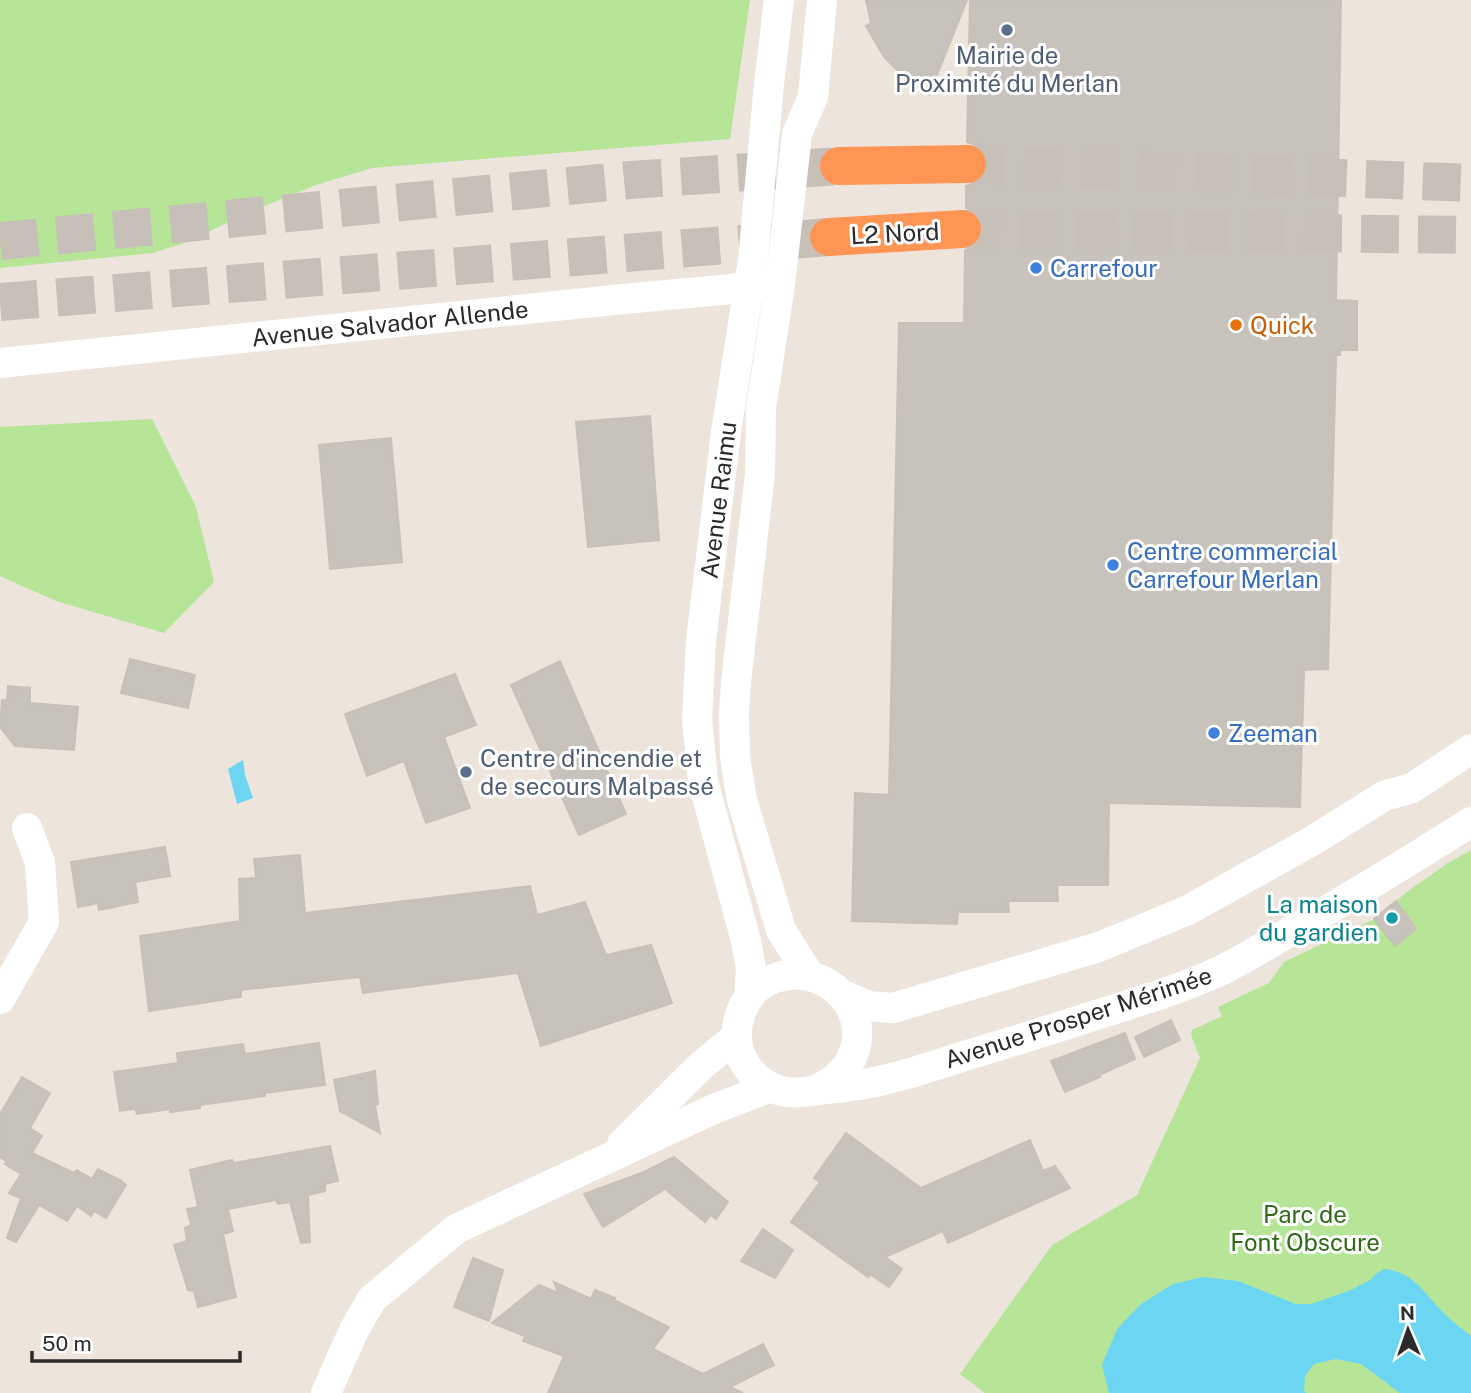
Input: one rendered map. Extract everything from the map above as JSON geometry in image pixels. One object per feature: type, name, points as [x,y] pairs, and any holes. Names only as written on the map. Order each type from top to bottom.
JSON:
[{"type":"highway","points":[[839,166],[967,164]]},
{"type":"highway","name":"L2 Nord","points":[[829,237],[962,229]]},
{"type":"street","name":"Avenue Raimu","points":[[749,997],[751,968],[746,941],[703,780],[697,719],[701,641],[726,432],[751,274],[779,0]]},
{"type":"street","name":"Avenue Raimu","points":[[809,975],[781,930],[742,800],[735,757],[734,714],[760,474],[761,408],[781,272],[797,134],[813,97],[822,0]]},
{"type":"street","name":"Avenue Salvador Allende","points":[[0,363],[634,298],[751,274],[781,272]]},
{"type":"street","points":[[841,994],[868,1006],[893,1008],[1099,947],[1197,906],[1312,841],[1384,796],[1412,788],[1471,749]]},
{"type":"street","name":"Avenue Prosper Mérimée","points":[[326,1393],[354,1329],[372,1299],[456,1229],[714,1109],[771,1087],[800,1093],[852,1086],[907,1073],[1162,994],[1218,972],[1337,905],[1471,822]]},
{"type":"street","points":[[0,999],[44,922],[40,863],[27,828]]},
{"type":"street","points":[[771,1087],[757,1078],[747,1066],[740,1052],[737,1022],[749,997],[766,982],[786,975],[809,975],[827,982],[841,994],[850,1007],[856,1037],[846,1066],[832,1080],[816,1090]]},
{"type":"street","name":"Avenue Prosper Mérimée","points":[[603,1161],[702,1065],[737,1036]]},
{"type":"green space","points":[[0,0],[750,0],[730,139],[372,168],[316,185],[243,215],[188,242],[153,253],[0,268]]},
{"type":"green space","points":[[152,419],[196,507],[214,582],[164,633],[56,601],[0,576],[0,427]]},
{"type":"green space","name":"Parc de Font Obscure","points":[[1471,850],[1471,1393],[985,1393],[960,1374],[1052,1245],[1137,1195],[1200,1058],[1191,1035],[1192,1030],[1222,1016],[1218,1007],[1269,983],[1284,962],[1374,919],[1408,891]]},
{"type":"water","points":[[243,760],[253,798],[237,804],[228,769]]},
{"type":"water","points":[[1385,1269],[1402,1274],[1415,1282],[1445,1314],[1471,1336],[1471,1393],[1400,1393],[1361,1364],[1336,1359],[1314,1364],[1305,1376],[1306,1393],[1109,1393],[1102,1365],[1117,1329],[1141,1304],[1173,1284],[1203,1277],[1238,1281],[1296,1304],[1311,1304],[1351,1290]]},
{"type":"building","points":[[866,0],[967,0],[929,95],[908,81],[884,57],[866,26],[871,23]]},
{"type":"building","name":"Centre commercial Carrefour Merlan","points":[[970,0],[1341,0],[1336,300],[1357,301],[1357,350],[1340,350],[1340,355],[1336,355],[1328,669],[1304,670],[1300,807],[1109,803],[1108,885],[1057,885],[1058,901],[1008,901],[1009,912],[958,912],[957,924],[852,921],[855,793],[889,795],[899,323],[964,323],[965,250],[975,247],[984,228],[980,216],[966,208],[966,186],[979,182],[986,174],[989,164],[985,152],[977,145],[967,142]]},
{"type":"building","points":[[650,416],[659,540],[588,547],[576,422]]},
{"type":"building","points":[[391,438],[402,562],[330,569],[319,445]]},
{"type":"building","points":[[130,659],[195,675],[188,708],[121,693]]},
{"type":"building","points":[[560,661],[626,814],[579,835],[511,685]]},
{"type":"building","points":[[455,674],[476,725],[444,737],[470,808],[426,823],[404,761],[367,776],[345,714]]},
{"type":"building","points":[[8,686],[30,688],[30,703],[78,707],[74,750],[15,746],[0,727],[2,700],[7,700]]},
{"type":"building","points":[[165,847],[170,876],[135,882],[138,902],[99,910],[98,903],[78,907],[71,862]]},
{"type":"building","points":[[300,855],[305,913],[530,886],[537,915],[585,902],[606,955],[651,945],[672,1003],[541,1046],[518,973],[363,993],[360,977],[241,990],[241,997],[149,1011],[140,936],[240,921],[239,879],[256,878],[254,859]]},
{"type":"building","name":"La maison du gardien","points":[[1396,901],[1416,929],[1395,946],[1374,919]]},
{"type":"building","points":[[1171,1020],[1180,1040],[1144,1057],[1135,1037]]},
{"type":"building","points":[[1125,1033],[1135,1059],[1065,1092],[1051,1061]]},
{"type":"building","points":[[319,1043],[325,1085],[265,1093],[265,1096],[170,1112],[170,1109],[137,1114],[135,1109],[120,1111],[114,1072],[178,1063],[177,1053],[243,1044],[245,1054]]},
{"type":"building","points":[[375,1071],[378,1104],[375,1105],[380,1133],[340,1111],[334,1080]]},
{"type":"building","points":[[22,1077],[50,1093],[30,1128],[42,1136],[32,1153],[74,1173],[77,1170],[92,1179],[98,1169],[126,1185],[106,1218],[94,1211],[91,1216],[77,1206],[67,1221],[39,1205],[16,1242],[7,1238],[21,1198],[9,1193],[21,1174],[5,1164],[6,1161],[0,1157],[0,1114]]},
{"type":"building","points":[[846,1133],[921,1188],[1030,1140],[1043,1171],[1055,1166],[1070,1188],[948,1243],[943,1231],[885,1257],[902,1269],[889,1287],[870,1274],[868,1277],[791,1222],[820,1182],[814,1178]]},
{"type":"building","points":[[330,1146],[338,1181],[325,1184],[325,1191],[308,1195],[310,1242],[301,1243],[290,1202],[278,1204],[276,1200],[228,1209],[233,1231],[223,1234],[236,1297],[198,1307],[194,1291],[188,1290],[174,1245],[187,1241],[185,1228],[191,1225],[187,1209],[198,1207],[190,1170],[232,1160],[234,1163]]},
{"type":"building","points":[[674,1157],[728,1202],[716,1219],[711,1215],[705,1222],[665,1189],[603,1227],[584,1194],[644,1172]]},
{"type":"building","points":[[763,1229],[793,1250],[775,1278],[741,1261]]},
{"type":"building","points":[[473,1258],[503,1270],[489,1321],[454,1307]]},
{"type":"building","points":[[554,1282],[591,1299],[595,1290],[669,1327],[653,1349],[703,1374],[763,1344],[774,1365],[730,1387],[743,1393],[548,1393],[564,1356],[523,1341],[525,1336],[492,1323],[539,1285],[558,1293]]},
{"type":"tunnel","points":[[967,164],[1471,183]]},
{"type":"tunnel","points":[[0,241],[630,180],[839,166]]},
{"type":"tunnel","points":[[962,229],[1471,235]]},
{"type":"tunnel","points":[[0,302],[829,237]]},
{"type":"place","name":"Mairie de Proximité du Merlan","points":[[1007,30]]},
{"type":"place","name":"Carrefour","points":[[1036,268]]},
{"type":"place","name":"Quick","points":[[1236,325]]},
{"type":"place","name":"Centre commercial Carrefour Merlan","points":[[1113,565]]},
{"type":"place","name":"Zeeman","points":[[1214,733]]},
{"type":"place","name":"Centre d'incendie et de secours Malpassé","points":[[466,772]]},
{"type":"place","name":"La maison du gardien","points":[[1392,918]]}]
